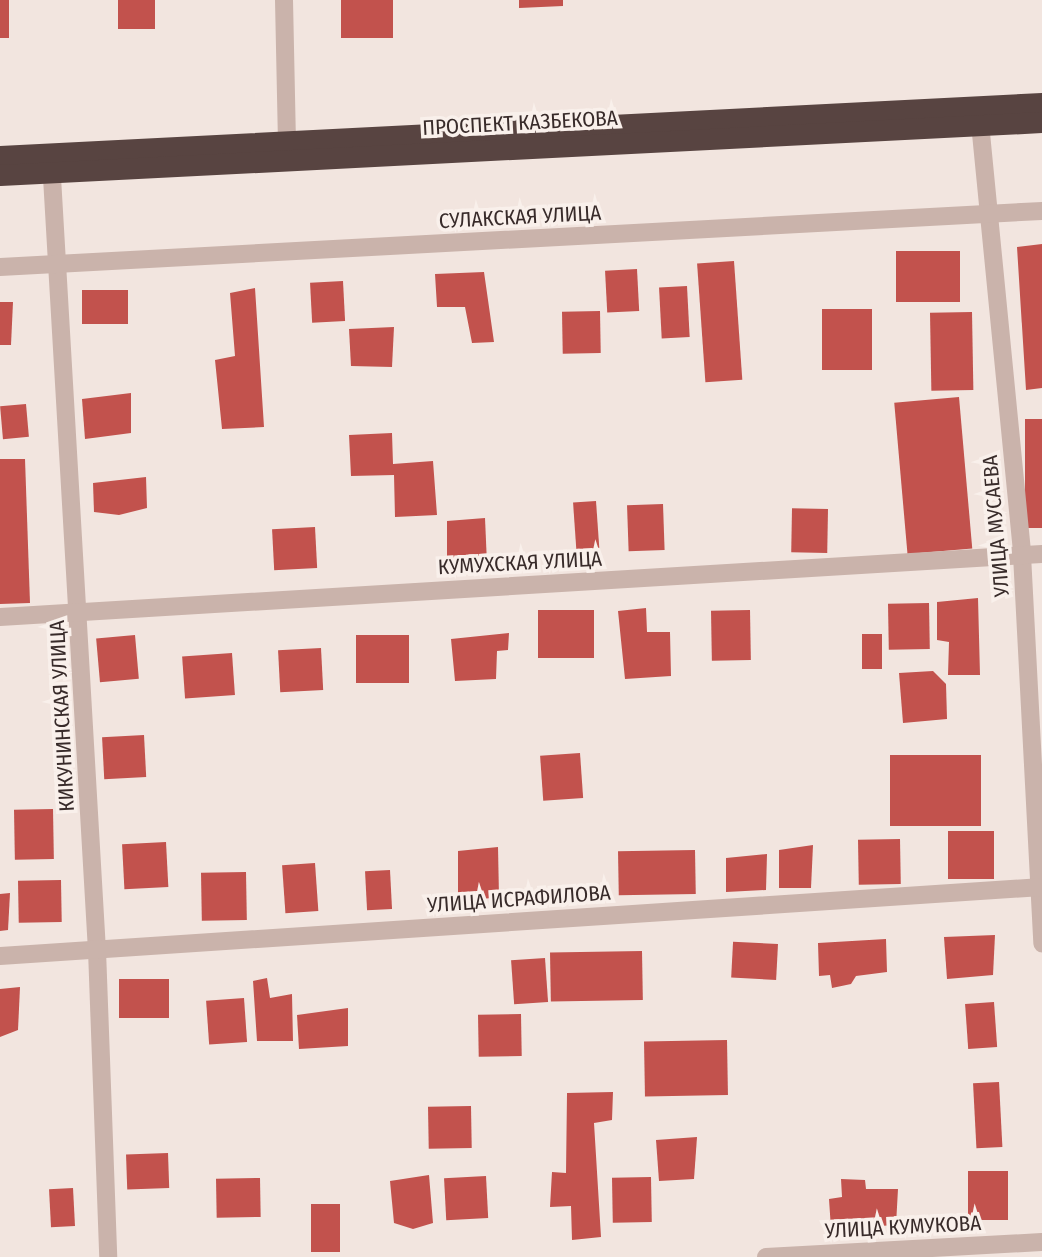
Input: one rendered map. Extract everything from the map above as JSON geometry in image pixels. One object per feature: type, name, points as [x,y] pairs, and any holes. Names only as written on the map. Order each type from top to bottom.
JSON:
[{"type":"highway","name":"ПРОСПЕКТ КАЗБЕКОВА","points":[[0,156],[51,163],[979,116],[1042,103]]},
{"type":"highway","name":"ПРОСПЕКТ КАЗБЕКОВА","points":[[0,176],[51,163],[287,139],[979,116],[1042,122]]},
{"type":"street","points":[[284,0],[287,139]]},
{"type":"street","name":"УЛИЦА МУСАЕВА","points":[[979,116],[991,214],[1022,555],[1042,943]]},
{"type":"street","name":"КИКУНИНСКАЯ УЛИЦА","points":[[51,163],[80,612],[97,950],[108,1257]]},
{"type":"street","name":"СУЛАКСКАЯ УЛИЦА","points":[[0,267],[1042,211]]},
{"type":"street","name":"КУМУХСКАЯ УЛИЦА","points":[[0,617],[1042,554]]},
{"type":"street","name":"УЛИЦА ИСРАФИЛОВА","points":[[0,956],[1041,887]]},
{"type":"street","name":"УЛИЦА КУМУКОВА","points":[[766,1257],[1042,1242]]},
{"type":"building","points":[[0,0],[9,0],[9,38],[0,38]]},
{"type":"building","points":[[118,0],[155,0],[155,29],[118,29]]},
{"type":"building","points":[[341,0],[393,0],[393,38],[341,38]]},
{"type":"building","points":[[519,0],[563,0],[563,6],[519,8]]},
{"type":"building","points":[[1042,244],[1042,388],[1026,390],[1017,247]]},
{"type":"building","points":[[896,251],[960,251],[960,302],[896,302]]},
{"type":"building","points":[[734,261],[742,380],[705,382],[697,264]]},
{"type":"building","points":[[637,269],[639,311],[607,313],[605,271]]},
{"type":"building","points":[[484,272],[494,342],[472,343],[465,307],[437,307],[435,274]]},
{"type":"building","points":[[343,281],[345,321],[312,323],[310,283]]},
{"type":"building","points":[[687,286],[690,337],[662,338],[659,287]]},
{"type":"building","points":[[255,288],[264,427],[222,429],[215,360],[235,356],[230,293]]},
{"type":"building","points":[[82,290],[128,290],[128,324],[82,324]]},
{"type":"building","points":[[0,302],[13,302],[11,345],[0,345]]},
{"type":"building","points":[[822,309],[872,309],[872,370],[822,370]]},
{"type":"building","points":[[600,311],[601,353],[563,354],[562,312]]},
{"type":"building","points":[[972,312],[973,390],[931,391],[930,313]]},
{"type":"building","points":[[394,327],[392,367],[351,366],[349,329]]},
{"type":"building","points":[[131,393],[131,433],[85,439],[82,399]]},
{"type":"building","points":[[959,397],[972,548],[907,554],[894,403]]},
{"type":"building","points":[[26,404],[29,437],[3,439],[0,406]]},
{"type":"building","points":[[1025,419],[1042,419],[1042,528],[1025,528]]},
{"type":"building","points":[[392,433],[393,464],[433,461],[437,515],[395,517],[394,475],[351,476],[349,435]]},
{"type":"building","points":[[0,459],[25,459],[30,603],[0,604]]},
{"type":"building","points":[[146,477],[147,508],[119,515],[94,512],[93,483]]},
{"type":"building","points":[[596,501],[600,556],[577,557],[573,503]]},
{"type":"building","points":[[663,504],[665,550],[629,551],[627,505]]},
{"type":"building","points":[[792,508],[828,509],[827,553],[791,552]]},
{"type":"building","points":[[485,518],[487,564],[447,561],[447,521]]},
{"type":"building","points":[[315,527],[317,568],[274,570],[272,529]]},
{"type":"building","points":[[978,598],[980,675],[948,675],[949,642],[937,640],[937,602]]},
{"type":"building","points":[[929,603],[930,649],[889,650],[888,604]]},
{"type":"building","points":[[646,608],[647,632],[670,632],[671,676],[625,679],[618,611]]},
{"type":"building","points":[[538,610],[594,610],[594,658],[538,658]]},
{"type":"building","points":[[750,610],[751,660],[712,661],[711,611]]},
{"type":"building","points":[[509,633],[508,650],[497,651],[496,679],[455,681],[451,639]]},
{"type":"building","points":[[862,634],[882,634],[882,669],[862,669]]},
{"type":"building","points":[[135,635],[139,679],[100,682],[96,638]]},
{"type":"building","points":[[356,635],[409,635],[409,683],[356,683]]},
{"type":"building","points":[[321,648],[323,690],[280,692],[278,650]]},
{"type":"building","points":[[232,653],[235,695],[185,698],[182,656]]},
{"type":"building","points":[[933,671],[946,684],[947,719],[903,723],[899,673]]},
{"type":"building","points":[[144,735],[146,777],[104,779],[102,737]]},
{"type":"building","points":[[580,753],[583,798],[543,801],[540,756]]},
{"type":"building","points":[[890,755],[981,755],[981,826],[890,826]]},
{"type":"building","points":[[53,809],[54,859],[15,860],[14,810]]},
{"type":"building","points":[[948,831],[994,831],[994,879],[948,879]]},
{"type":"building","points":[[900,839],[901,884],[859,885],[858,840]]},
{"type":"building","points":[[166,842],[168,887],[124,889],[122,844]]},
{"type":"building","points":[[813,845],[811,888],[779,888],[779,850]]},
{"type":"building","points":[[498,847],[499,897],[458,902],[458,851]]},
{"type":"building","points":[[695,850],[696,894],[619,895],[618,851]]},
{"type":"building","points":[[767,854],[766,890],[726,892],[726,858]]},
{"type":"building","points":[[315,863],[318,911],[285,913],[282,865]]},
{"type":"building","points":[[390,870],[392,909],[367,910],[365,871]]},
{"type":"building","points":[[246,872],[247,920],[202,921],[201,873]]},
{"type":"building","points":[[61,880],[62,922],[19,923],[18,881]]},
{"type":"building","points":[[10,893],[8,930],[0,931],[0,894]]},
{"type":"building","points":[[995,935],[993,975],[947,979],[944,937]]},
{"type":"building","points":[[886,939],[887,972],[856,976],[851,984],[832,988],[830,975],[819,976],[818,943]]},
{"type":"building","points":[[733,942],[778,944],[776,980],[731,978]]},
{"type":"building","points":[[642,951],[643,1000],[551,1002],[550,953]]},
{"type":"building","points":[[545,958],[548,1002],[514,1004],[511,960]]},
{"type":"building","points":[[267,978],[270,998],[292,994],[293,1041],[257,1041],[253,981]]},
{"type":"building","points":[[119,979],[169,979],[169,1018],[119,1018]]},
{"type":"building","points":[[20,987],[18,1030],[0,1037],[0,989]]},
{"type":"building","points":[[244,998],[247,1042],[209,1045],[206,1001]]},
{"type":"building","points":[[994,1002],[997,1047],[968,1049],[965,1004]]},
{"type":"building","points":[[348,1008],[348,1046],[299,1049],[297,1015]]},
{"type":"building","points":[[521,1014],[522,1056],[479,1057],[478,1015]]},
{"type":"building","points":[[727,1040],[728,1095],[645,1096],[644,1041]]},
{"type":"building","points":[[999,1082],[1002,1147],[976,1148],[973,1083]]},
{"type":"building","points":[[613,1092],[612,1120],[594,1123],[601,1237],[572,1240],[571,1206],[550,1207],[552,1172],[566,1173],[567,1093]]},
{"type":"building","points":[[471,1106],[472,1148],[429,1149],[428,1107]]},
{"type":"building","points":[[697,1137],[694,1179],[659,1181],[656,1140]]},
{"type":"building","points":[[168,1153],[169,1188],[127,1189],[126,1154]]},
{"type":"building","points":[[968,1171],[1008,1171],[1008,1220],[968,1220]]},
{"type":"building","points":[[429,1175],[433,1223],[413,1229],[394,1223],[390,1181]]},
{"type":"building","points":[[486,1176],[488,1218],[446,1220],[444,1178]]},
{"type":"building","points":[[651,1177],[652,1222],[613,1223],[612,1178]]},
{"type":"building","points":[[260,1178],[261,1217],[217,1218],[216,1179]]},
{"type":"building","points":[[841,1179],[865,1180],[866,1189],[898,1189],[896,1225],[831,1229],[829,1199],[842,1197]]},
{"type":"building","points":[[73,1188],[75,1226],[51,1227],[49,1189]]},
{"type":"building","points":[[311,1204],[340,1204],[340,1252],[311,1252]]}]
